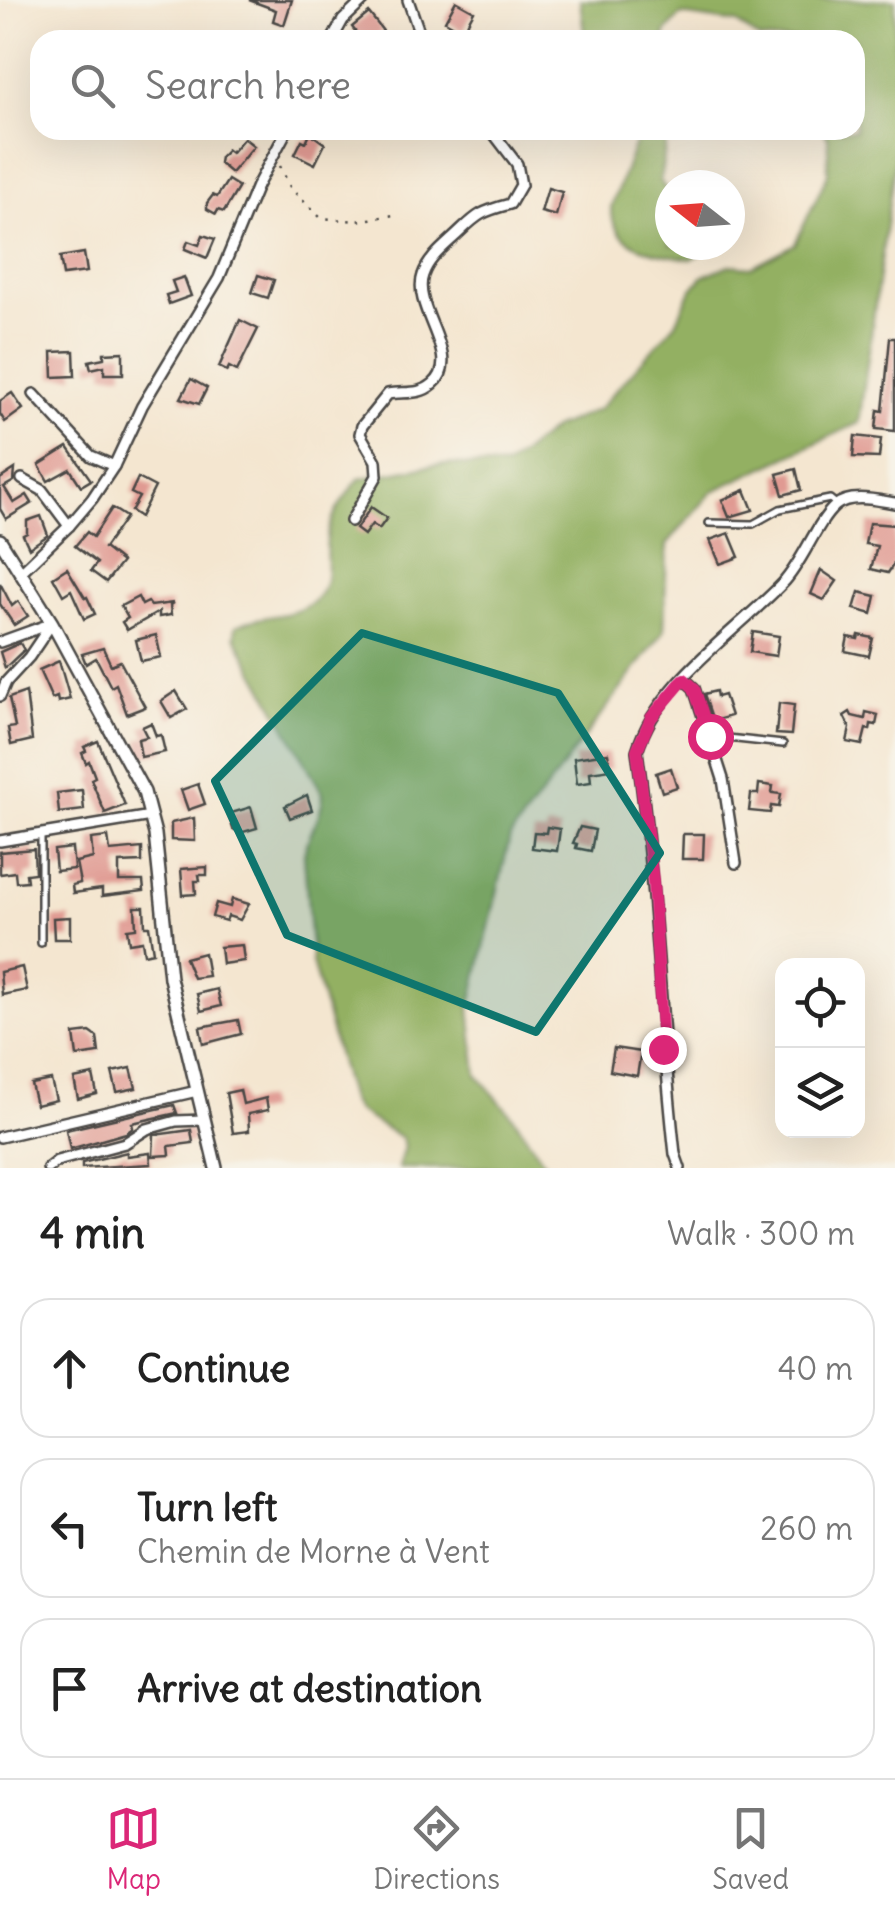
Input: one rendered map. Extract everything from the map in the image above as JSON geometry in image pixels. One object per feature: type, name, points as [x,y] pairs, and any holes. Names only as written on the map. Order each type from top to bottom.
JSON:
[{"type":"street","points":[[337,30],[364,0]]},
{"type":"street","points":[[408,0],[418,30]]},
{"type":"street","points":[[21,572],[69,526],[114,466],[150,391],[218,278],[281,140]]},
{"type":"street","points":[[351,522],[377,476],[376,460],[360,434],[362,426],[388,394],[423,390],[436,382],[442,370],[442,351],[420,292],[423,273],[439,250],[475,214],[510,204],[521,185],[516,164],[499,140]]},
{"type":"street","points":[[34,394],[91,456],[114,466]]},
{"type":"street","points":[[22,480],[42,490],[69,526]]},
{"type":"street","points":[[680,1168],[663,1049],[653,880],[637,750],[651,718],[711,648],[783,583],[836,504],[849,499],[895,503]]},
{"type":"street","points":[[0,540],[4,554],[21,572],[52,623],[144,792],[152,816],[170,978],[216,1168]]},
{"type":"street","points":[[0,642],[52,623]]},
{"type":"street","points":[[0,696],[6,682],[52,623]]},
{"type":"street","points":[[684,679],[694,688],[723,778],[736,863]]},
{"type":"street","points":[[0,841],[152,816]]},
{"type":"street","points":[[0,1137],[197,1092]]},
{"type":"street","points":[[48,1168],[57,1161],[126,1144],[147,1129],[202,1120]]},
{"type":"lane","points":[[709,523],[753,524],[780,509],[818,500],[830,499],[836,504]]},
{"type":"lane","points":[[710,736],[783,744]]},
{"type":"lane","points":[[41,836],[41,943]]},
{"type":"path","points":[[272,158],[282,168],[293,191],[320,218],[357,221],[394,215]]},
{"type":"highlighted area","points":[[362,633],[558,693],[660,853],[536,1032],[287,935],[215,781]]},
{"type":"green space","points":[[580,0],[895,0],[895,160],[859,423],[713,491],[667,544],[664,631],[510,837],[470,1008],[477,1075],[514,1118],[548,1168],[398,1168],[404,1147],[402,1138],[357,1111],[350,1100],[312,962],[304,854],[323,794],[235,636],[236,626],[302,609],[318,597],[326,580],[330,525],[359,479],[440,464],[506,467],[554,428],[599,409],[676,323],[690,292],[703,276],[729,265],[751,267],[795,244],[828,174],[828,140],[865,140],[865,30],[746,30],[737,23],[681,15],[668,30],[584,30]]},
{"type":"green space","points":[[636,140],[666,140],[662,170],[655,170],[655,252],[628,241],[613,222],[611,208]]},
{"type":"building","points":[[249,0],[292,0],[284,25],[273,21],[276,10]]},
{"type":"building","points":[[456,1],[474,11],[464,30],[445,21]]},
{"type":"building","points":[[369,13],[382,30],[354,30],[352,27]]},
{"type":"building","points":[[242,140],[254,146],[231,173],[219,163],[227,150],[231,153]]},
{"type":"building","points":[[302,140],[320,140],[325,144],[315,164],[295,154]]},
{"type":"building","points":[[228,180],[239,187],[224,212],[218,210],[216,214],[207,209],[207,203],[213,195],[217,197]]},
{"type":"building","points":[[548,188],[562,192],[556,216],[541,212]]},
{"type":"building","points":[[203,235],[215,239],[207,258],[185,249],[188,241],[199,245]]},
{"type":"building","points":[[84,253],[87,272],[63,275],[60,257]]},
{"type":"building","points":[[258,275],[274,280],[268,298],[252,293]]},
{"type":"building","points":[[184,277],[191,296],[169,304],[166,295],[176,292],[172,281]]},
{"type":"building","points":[[240,320],[258,329],[237,371],[229,367],[227,371],[219,367]]},
{"type":"building","points":[[890,338],[895,338],[895,431],[876,429],[878,410],[883,411]]},
{"type":"building","points":[[74,351],[75,376],[53,377],[52,352]]},
{"type":"building","points":[[123,352],[123,374],[104,374],[104,366],[91,369],[89,361],[104,358],[104,353]]},
{"type":"building","points":[[191,379],[207,388],[199,404],[181,398]]},
{"type":"building","points":[[12,393],[23,409],[5,422],[0,414],[0,401]]},
{"type":"building","points":[[855,436],[881,439],[879,458],[853,457]]},
{"type":"building","points":[[68,447],[91,480],[81,486],[70,469],[48,481],[39,465]]},
{"type":"building","points":[[15,469],[14,481],[4,487],[14,503],[27,495],[32,503],[6,519],[0,509],[0,479]]},
{"type":"building","points":[[796,469],[801,490],[783,495],[777,474]]},
{"type":"building","points":[[138,478],[155,487],[140,517],[131,511],[139,497],[131,493]]},
{"type":"building","points":[[745,490],[753,510],[729,517],[722,500]]},
{"type":"building","points":[[371,507],[387,518],[379,529],[372,524],[364,535],[356,529]]},
{"type":"building","points":[[112,508],[126,517],[104,548],[122,562],[106,582],[91,571],[97,563],[75,546],[87,532],[93,537]]},
{"type":"building","points":[[41,516],[48,535],[29,548],[23,535],[27,533],[27,521]]},
{"type":"building","points":[[869,523],[895,525],[895,562],[888,573],[871,569],[877,546],[865,544]]},
{"type":"building","points":[[729,533],[739,557],[720,564],[710,540]]},
{"type":"building","points":[[67,568],[95,614],[84,619],[71,590],[63,595],[53,577]]},
{"type":"building","points":[[821,570],[837,581],[824,600],[811,594]]},
{"type":"building","points":[[0,583],[12,606],[18,601],[28,616],[14,625],[0,604]]},
{"type":"building","points":[[859,592],[876,596],[872,614],[854,609]]},
{"type":"building","points":[[138,597],[142,605],[173,603],[171,615],[159,617],[159,612],[127,630],[122,622],[128,618],[121,606]]},
{"type":"building","points":[[753,632],[779,636],[776,656],[750,652]]},
{"type":"building","points":[[156,635],[161,657],[141,661],[136,640]]},
{"type":"building","points":[[859,635],[873,638],[869,656],[845,651],[848,637],[858,639]]},
{"type":"building","points":[[20,643],[24,650],[5,668],[0,652]]},
{"type":"building","points":[[103,648],[111,665],[120,661],[145,707],[127,714],[116,684],[111,687],[96,658],[86,664],[82,654]]},
{"type":"building","points":[[59,661],[70,699],[58,702],[57,697],[52,699],[39,670]]},
{"type":"building","points":[[176,691],[187,709],[171,718],[161,701]]},
{"type":"building","points":[[716,691],[717,697],[724,695],[731,716],[713,721],[704,694]]},
{"type":"building","points":[[26,692],[32,740],[11,745],[8,728],[15,727],[9,698]]},
{"type":"building","points":[[779,703],[794,705],[791,735],[776,734]]},
{"type":"building","points":[[850,712],[865,719],[866,712],[878,715],[876,725],[866,729],[862,745],[847,742],[850,728],[844,716]]},
{"type":"building","points":[[151,723],[156,736],[161,735],[165,752],[141,757],[138,739],[147,737],[142,727]]},
{"type":"building","points":[[98,741],[125,805],[105,813],[91,779],[95,777],[89,761],[86,763],[82,753],[86,751],[84,747]]},
{"type":"building","points":[[608,753],[611,769],[590,772],[591,782],[577,784],[574,758]]},
{"type":"building","points":[[671,768],[677,787],[662,792],[656,773]]},
{"type":"building","points":[[198,784],[205,804],[188,810],[181,790]]},
{"type":"building","points":[[759,784],[773,786],[772,793],[781,794],[779,807],[771,806],[770,813],[749,811],[751,794],[758,794]]},
{"type":"building","points":[[82,790],[84,810],[59,813],[57,793]]},
{"type":"building","points":[[307,795],[312,810],[290,818],[285,806]]},
{"type":"building","points":[[251,807],[257,828],[240,833],[233,829],[228,814]]},
{"type":"building","points":[[194,818],[195,841],[171,840],[171,823]]},
{"type":"building","points":[[547,827],[560,829],[557,851],[532,848],[534,832],[546,833]]},
{"type":"building","points":[[580,827],[595,830],[591,851],[576,848],[573,843]]},
{"type":"building","points":[[683,834],[704,834],[703,859],[682,859]]},
{"type":"building","points":[[108,837],[110,851],[142,848],[142,862],[119,863],[119,881],[143,881],[144,891],[102,896],[102,889],[73,893],[72,885],[80,883],[76,862],[93,858],[91,839]]},
{"type":"building","points":[[72,848],[74,869],[56,871],[54,850]]},
{"type":"building","points":[[34,849],[35,873],[26,874],[27,881],[16,882],[15,872],[0,874],[0,852]]},
{"type":"building","points":[[207,867],[207,875],[199,875],[200,881],[195,881],[196,894],[183,895],[181,869]]},
{"type":"building","points":[[232,899],[249,904],[240,920],[212,917],[216,903],[230,907]]},
{"type":"building","points":[[135,907],[144,907],[153,952],[144,954],[142,941],[129,943],[127,929],[136,928]]},
{"type":"building","points":[[70,917],[70,939],[54,939],[53,918]]},
{"type":"building","points":[[242,945],[244,961],[222,964],[220,947]]},
{"type":"building","points":[[204,953],[208,976],[193,978],[185,958]]},
{"type":"building","points":[[22,967],[27,990],[2,995],[0,972]]},
{"type":"building","points":[[217,989],[221,1006],[201,1011],[197,994]]},
{"type":"building","points":[[238,1020],[241,1034],[203,1044],[200,1027]]},
{"type":"building","points":[[90,1032],[97,1037],[99,1053],[77,1056],[74,1034]]},
{"type":"building","points":[[614,1048],[641,1052],[637,1076],[610,1071]]},
{"type":"building","points":[[131,1068],[136,1088],[117,1092],[112,1072]]},
{"type":"building","points":[[93,1075],[97,1094],[78,1099],[74,1079]]},
{"type":"building","points":[[51,1080],[56,1100],[36,1105],[31,1084]]},
{"type":"building","points":[[240,1090],[243,1104],[266,1098],[268,1110],[248,1114],[249,1131],[233,1133],[226,1093]]},
{"type":"building","points":[[174,1105],[177,1113],[132,1123],[133,1128],[126,1133],[70,1149],[66,1130]]},
{"type":"building","points":[[191,1130],[193,1143],[169,1146],[170,1155],[153,1156],[154,1135]]},
{"type":"building","points":[[127,1152],[127,1156],[150,1153],[151,1164],[82,1168],[82,1163]]},
{"type":"route","points":[[663,1049],[653,880],[637,750],[651,718],[684,679],[694,688],[710,736]]}]
